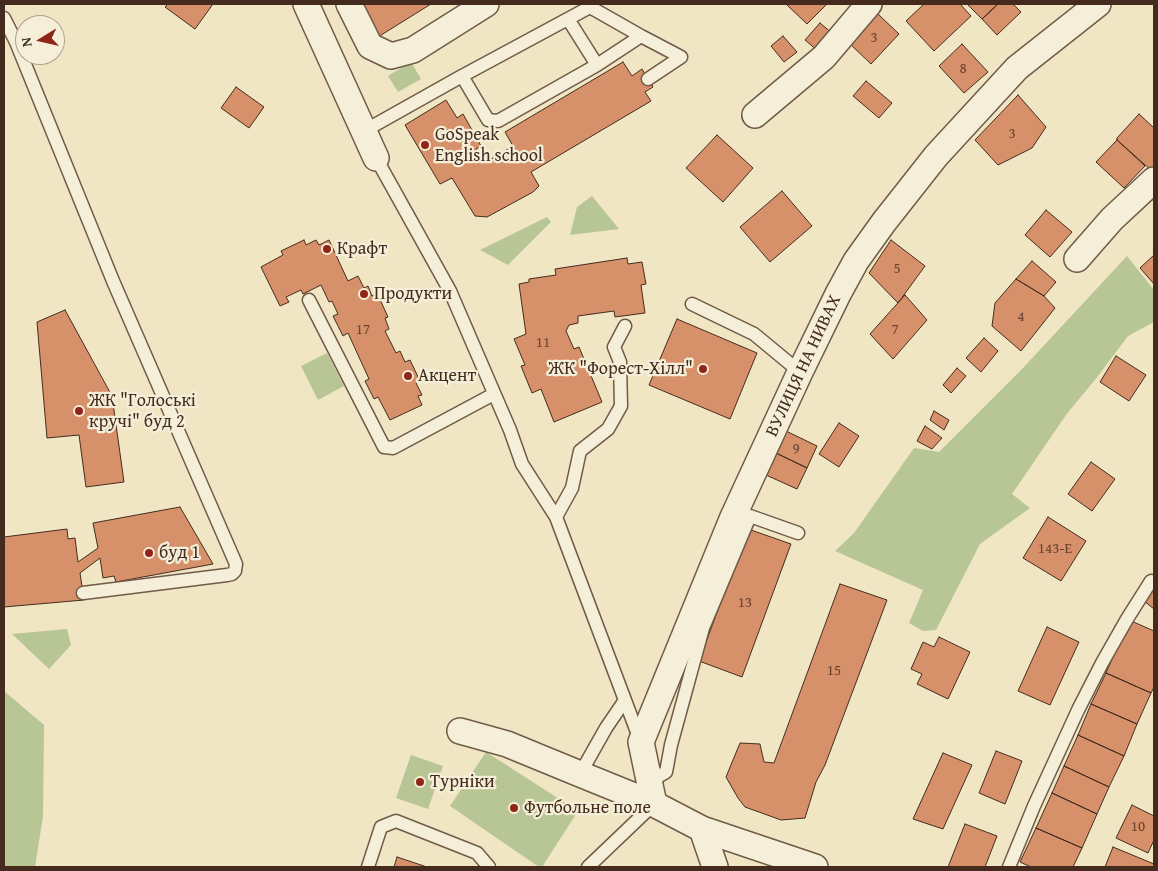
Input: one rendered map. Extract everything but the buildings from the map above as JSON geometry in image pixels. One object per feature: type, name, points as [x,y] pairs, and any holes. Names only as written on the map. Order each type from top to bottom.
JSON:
[{"type":"street","points":[[306,4],[376,158]]},
{"type":"street","points":[[349,4],[370,46],[390,56],[413,50],[486,4]]},
{"type":"street","points":[[755,115],[824,57],[869,4]]},
{"type":"street","name":"ВУЛИЦЯ НА НИВАХ","points":[[641,742],[733,517],[800,372],[856,261],[936,156],[1017,68],[1098,4]]},
{"type":"street","points":[[1077,259],[1112,219],[1154,180]]},
{"type":"street","points":[[460,731],[507,744],[580,774],[651,793],[702,829],[815,867]]},
{"type":"street","points":[[641,742],[651,793]]},
{"type":"street","points":[[702,829],[715,867]]},
{"type":"lane","points":[[364,131],[590,7],[681,57],[648,79]]},
{"type":"lane","points":[[4,18],[16,42],[117,290],[236,564],[232,574],[227,575],[83,593]]},
{"type":"lane","points":[[568,19],[597,65]]},
{"type":"lane","points":[[462,76],[488,120],[498,121],[597,65],[641,36]]},
{"type":"lane","points":[[376,158],[450,291],[510,430],[522,464],[556,517],[641,742]]},
{"type":"lane","points":[[309,300],[384,447],[393,448],[494,394]]},
{"type":"lane","points":[[692,304],[754,334],[800,372]]},
{"type":"lane","points":[[556,517],[572,488],[580,451],[608,429],[621,406],[620,362],[614,347],[625,326]]},
{"type":"lane","points":[[588,867],[651,793],[666,772],[671,745],[703,628],[750,516],[798,533]]},
{"type":"lane","points":[[1009,867],[1034,806],[1078,710],[1122,626],[1151,581]]},
{"type":"lane","points":[[580,774],[606,728],[625,700]]},
{"type":"lane","points":[[368,867],[381,827],[396,821],[477,854],[489,867]]},
{"type":"green space","points":[[411,62],[421,79],[398,92],[388,76]]},
{"type":"green space","points":[[592,196],[619,229],[570,235],[577,207]]},
{"type":"green space","points":[[547,217],[551,222],[508,265],[480,250]]},
{"type":"green space","points":[[1127,256],[1154,290],[1154,322],[1128,336],[1066,415],[1012,494],[1030,508],[980,544],[936,630],[923,631],[909,623],[923,590],[835,551],[854,533],[914,448],[939,452],[1023,368]]},
{"type":"green space","points":[[327,353],[344,386],[318,400],[301,366]]},
{"type":"green space","points":[[67,629],[71,645],[49,669],[12,634]]},
{"type":"green space","points":[[4,691],[44,725],[43,816],[35,867],[4,867]]},
{"type":"green space","name":"Футбольне поле","points":[[486,752],[578,811],[542,867],[539,867],[450,806]]},
{"type":"green space","name":"Турніки","points":[[411,755],[443,766],[428,809],[396,798]]},
{"type":"place","name":"GoSpeak English school","points":[[425,145]]},
{"type":"place","name":"Крафт","points":[[327,249]]},
{"type":"place","name":"Продукти","points":[[364,294]]},
{"type":"place","name":"ЖК \"Форест-Хілл\"","points":[[703,369]]},
{"type":"place","name":"Акцент","points":[[408,376]]},
{"type":"place","name":"ЖК \"Голоські кручі\" буд 2","points":[[79,411]]},
{"type":"place","name":"буд 1","points":[[149,553]]},
{"type":"place","name":"Турніки","points":[[420,782]]},
{"type":"place","name":"Футбольне поле","points":[[514,808]]}]
